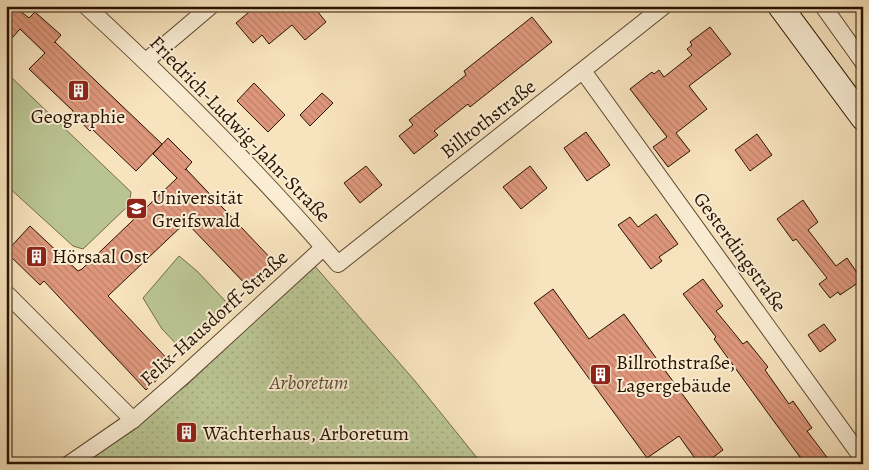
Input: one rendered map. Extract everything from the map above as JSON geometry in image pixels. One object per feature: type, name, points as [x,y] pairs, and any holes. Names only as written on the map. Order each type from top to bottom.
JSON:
[{"type":"main road","points":[[780,6],[863,118]]},
{"type":"street","name":"Friedrich-Ludwig-Jahn-Straße","points":[[86,6],[146,61],[293,212],[338,264]]},
{"type":"street","points":[[146,61],[211,6]]},
{"type":"street","name":"Billrothstraße","points":[[338,264],[664,6]]},
{"type":"street","points":[[823,6],[863,62]]},
{"type":"street","name":"Gesterdingstraße","points":[[583,71],[863,459]]},
{"type":"street","name":"Felix-Hausdorff-Straße","points":[[69,464],[133,420],[324,248]]},
{"type":"street","points":[[6,293],[133,420]]},
{"type":"green space","points":[[11,77],[131,192],[129,205],[83,249],[73,246],[6,185],[6,78]]},
{"type":"green space","points":[[179,256],[197,271],[230,306],[184,352],[162,329],[143,298]]},
{"type":"green space","name":"Arboretum","points":[[313,264],[415,381],[482,464],[80,464],[187,385]]},
{"type":"building","name":"Geographie","points":[[6,6],[14,6],[29,18],[35,12],[61,35],[54,43],[162,144],[136,171],[92,129],[90,131],[71,113],[73,111],[29,69],[45,53],[20,29],[6,45]]},
{"type":"building","points":[[256,6],[313,6],[326,22],[305,40],[292,25],[269,44],[262,35],[253,43],[236,23]]},
{"type":"building","points":[[532,17],[552,42],[470,107],[468,104],[434,131],[438,135],[414,154],[399,136],[413,125],[409,120],[466,75],[464,71]]},
{"type":"building","points":[[710,27],[731,54],[689,86],[707,109],[676,133],[690,151],[668,167],[653,147],[667,137],[630,89],[652,72],[654,74],[659,70],[664,77],[692,55],[687,49],[692,45],[690,42]]},
{"type":"building","points":[[254,83],[285,115],[268,132],[237,101]]},
{"type":"building","points":[[322,93],[333,103],[310,126],[300,115]]},
{"type":"building","points":[[586,132],[610,165],[587,181],[564,148]]},
{"type":"building","points":[[757,134],[772,155],[750,171],[735,150]]},
{"type":"building","points":[[168,138],[192,162],[185,170],[277,265],[251,290],[186,222],[108,296],[173,365],[146,390],[44,281],[40,285],[6,252],[30,226],[78,271],[82,269],[177,178],[153,154]]},
{"type":"building","points":[[366,166],[382,185],[360,203],[344,183]]},
{"type":"building","points":[[530,166],[547,188],[521,209],[503,187]]},
{"type":"building","points":[[803,200],[818,222],[808,230],[836,266],[847,258],[862,280],[840,295],[838,292],[830,298],[819,284],[827,278],[796,239],[793,241],[777,219]]},
{"type":"building","points":[[656,214],[678,244],[659,257],[662,261],[651,269],[618,225],[630,217],[638,227]]},
{"type":"building","points":[[703,279],[723,306],[716,311],[743,344],[747,341],[768,367],[765,370],[789,404],[793,401],[812,428],[807,431],[832,464],[805,464],[714,339],[716,337],[683,294]]},
{"type":"building","points":[[553,289],[589,339],[624,314],[723,450],[704,464],[699,464],[679,436],[647,458],[534,303]]},
{"type":"building","points":[[824,324],[836,340],[820,352],[808,335]]},
{"type":"place","name":"Geographie","points":[[78,90]]},
{"type":"place","name":"Universität Greifswald","points":[[136,208]]},
{"type":"place","name":"Hörsaal Ost","points":[[36,256]]},
{"type":"place","name":"Billrothstraße, Lagergebäude","points":[[600,374]]},
{"type":"place","name":"Wächterhaus, Arboretum","points":[[187,433]]}]
